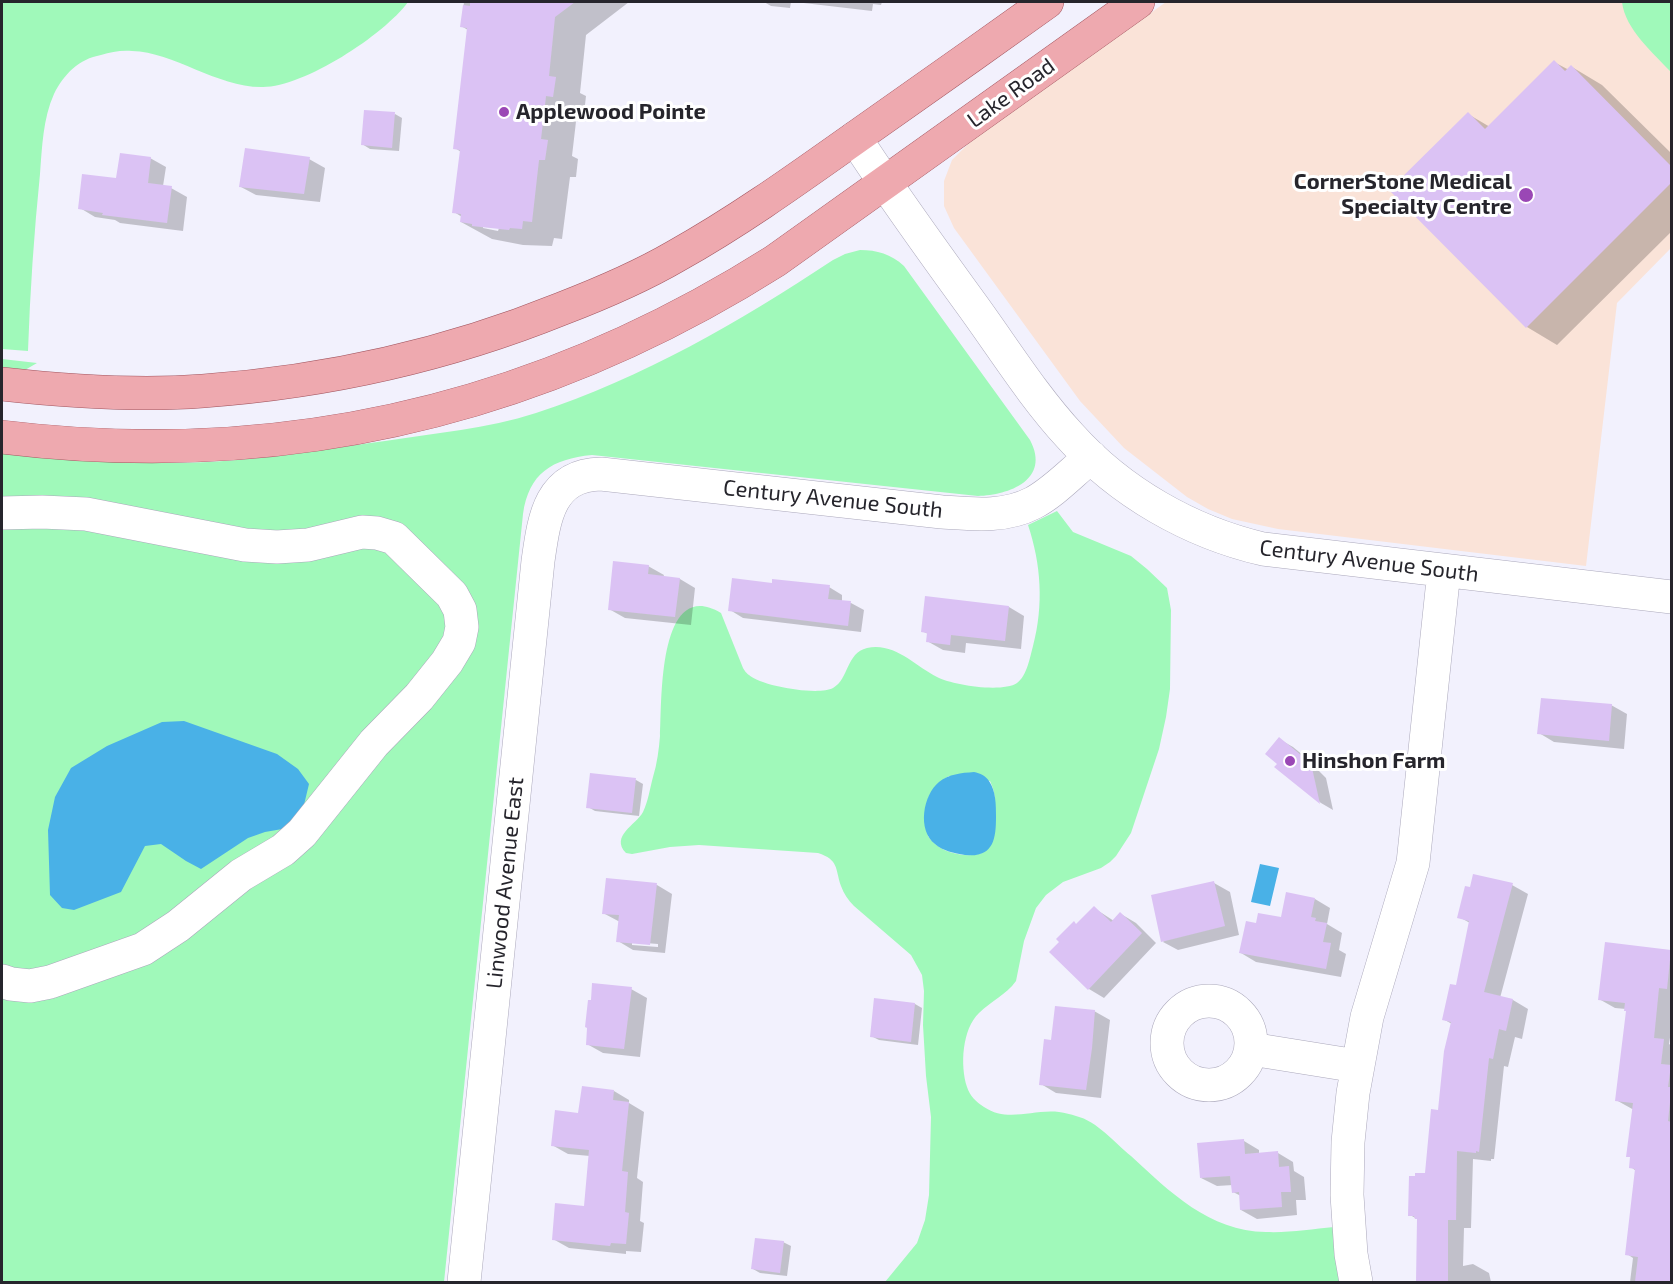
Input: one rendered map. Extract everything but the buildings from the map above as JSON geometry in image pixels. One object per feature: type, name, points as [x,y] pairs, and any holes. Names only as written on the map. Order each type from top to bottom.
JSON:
[{"type":"main road","points":[[2,384],[116,392],[201,392],[339,374],[448,349],[528,322],[594,296],[675,257],[754,209],[1047,2]]},
{"type":"main road","name":"Lake Road","points":[[885,184],[1138,2]]},
{"type":"main road","points":[[2,437],[121,446],[253,442],[343,431],[467,402],[554,374],[663,326],[775,261],[885,184]]},
{"type":"street","name":"Century Avenue South","points":[[855,138],[885,184],[1047,410],[1091,457],[1136,492],[1164,510],[1219,537],[1263,549],[1671,597]]},
{"type":"street","name":"Century Avenue South","points":[[561,489],[578,478],[601,474],[942,512],[998,513],[1018,509],[1038,500],[1091,457]]},
{"type":"street","name":"Linwood Avenue East","points":[[464,1282],[538,561],[546,515],[561,489]]},
{"type":"street","points":[[2,513],[86,514],[245,545],[277,547],[308,544],[362,532],[377,533],[394,538],[453,595],[460,610],[462,627],[459,642],[447,662],[419,697],[374,743],[302,833],[283,850],[241,875],[178,926],[143,949],[50,982],[30,986],[2,981]]},
{"type":"street","points":[[1356,1282],[1348,1220],[1347,1169],[1350,1119],[1357,1066],[1370,1008],[1413,863],[1444,571]]},
{"type":"street","points":[[1251,1049],[1357,1066]]},
{"type":"shaded area","points":[[1166,2],[1671,2],[1671,248],[1617,303],[1586,566],[1278,529],[1232,519],[1187,497],[1124,448],[1080,401],[954,228],[944,206],[944,181],[952,160],[969,143]]},
{"type":"green space","points":[[2,2],[408,2],[381,29],[342,57],[321,69],[280,85],[246,86],[229,82],[164,57],[132,51],[93,57],[73,68],[62,80],[47,113],[32,262],[28,351],[2,349]]},
{"type":"green space","points":[[1622,2],[1671,2],[1671,72],[1634,31],[1628,22]]},
{"type":"green space","points":[[860,250],[884,253],[904,266],[1030,440],[1035,454],[1035,465],[1031,475],[1014,488],[978,496],[592,455],[565,460],[537,478],[526,500],[523,514],[444,1282],[2,1282],[2,453],[106,461],[209,462],[254,459],[499,423],[576,399],[652,366],[762,305],[833,260]]},
{"type":"green space","points":[[2,359],[37,363],[25,370],[2,367]]},
{"type":"green space","points":[[1057,511],[1073,532],[1131,556],[1167,588],[1171,610],[1170,689],[1159,749],[1131,833],[1110,862],[1101,868],[1063,882],[1046,895],[1036,908],[1024,941],[1016,981],[979,1013],[969,1028],[963,1059],[968,1090],[981,1105],[993,1112],[1011,1115],[1059,1112],[1084,1119],[1105,1133],[1176,1196],[1226,1225],[1266,1232],[1334,1227],[1341,1282],[885,1282],[917,1243],[925,1220],[929,1195],[931,1117],[923,1025],[924,991],[922,975],[911,955],[852,904],[842,889],[833,862],[818,853],[699,845],[670,847],[632,854],[626,853],[622,847],[623,836],[640,817],[648,799],[656,767],[660,736],[661,698],[667,648],[674,627],[685,612],[700,606],[721,613],[745,671],[765,683],[790,689],[815,691],[833,688],[842,679],[855,655],[867,648],[877,647],[896,652],[944,680],[977,687],[1010,686],[1017,683],[1026,671],[1039,615],[1038,570],[1028,525]],"holes":[[[949,776],[990,781],[995,808],[982,853],[975,855],[952,853],[932,842],[928,836],[926,809],[934,788]]]},
{"type":"water","points":[[184,721],[277,754],[298,769],[309,784],[303,809],[288,828],[248,838],[201,869],[161,844],[145,846],[121,892],[74,910],[62,908],[50,895],[48,830],[55,797],[71,768],[107,746],[162,722]]},
{"type":"water","points":[[974,772],[986,778],[993,789],[996,825],[994,840],[987,850],[982,854],[965,855],[945,850],[929,838],[924,813],[929,795],[939,782],[960,773]]},
{"type":"water","points":[[1260,864],[1279,868],[1270,906],[1251,902]]},
{"type":"place","name":"Applewood Pointe","points":[[504,112]]},
{"type":"place","name":"CornerStone Medical Specialty Centre","points":[[1526,195]]},
{"type":"place","name":"Hinshon Farm","points":[[1290,761]]}]
